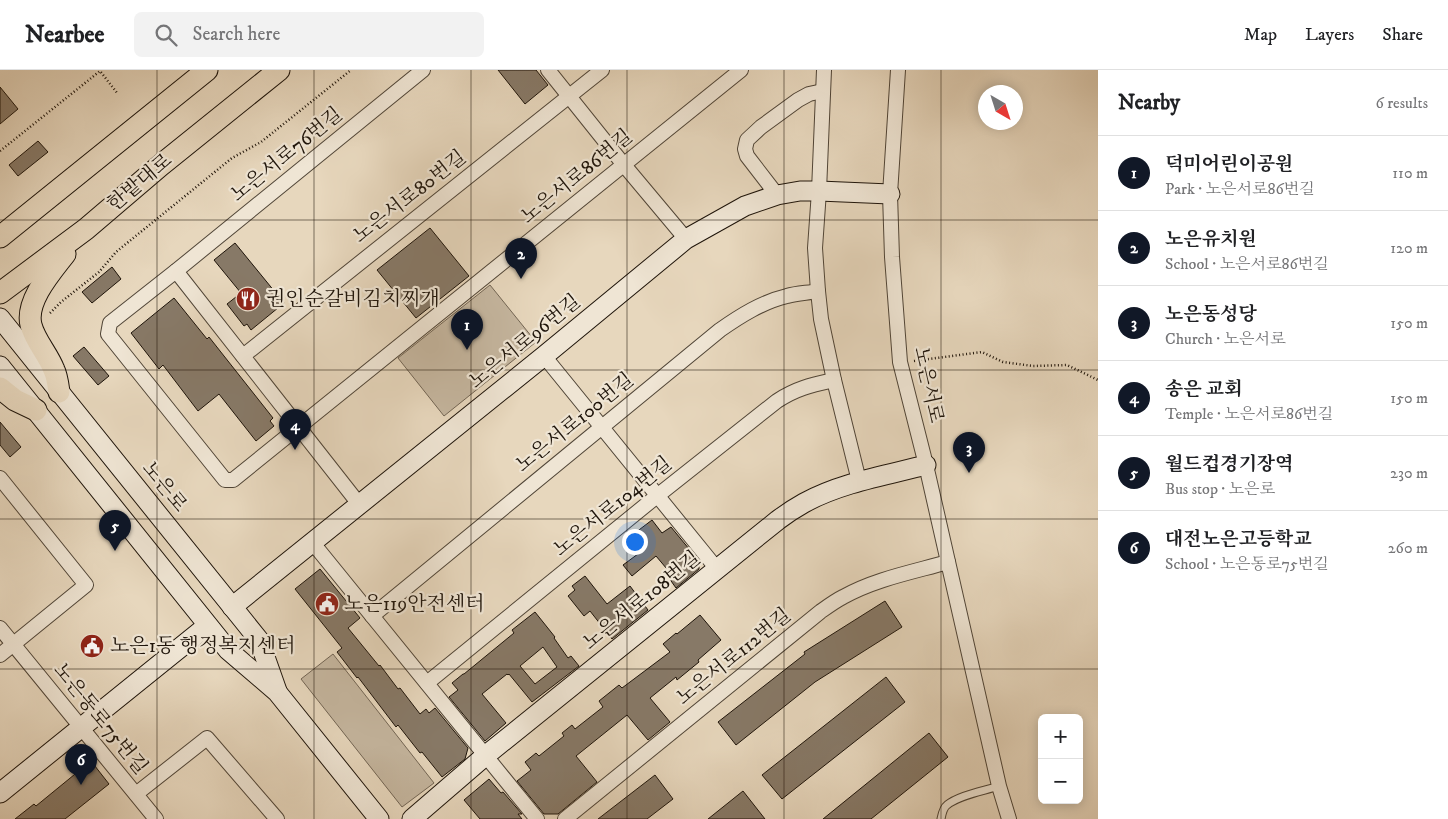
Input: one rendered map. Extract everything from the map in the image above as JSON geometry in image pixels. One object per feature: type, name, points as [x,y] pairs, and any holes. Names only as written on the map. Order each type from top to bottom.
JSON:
[{"type":"main road","points":[[0,237],[207,70]]},
{"type":"main road","name":"한밭대로","points":[[0,293],[86,229],[161,165],[279,70]]},
{"type":"main road","points":[[0,220],[53,195]]},
{"type":"main road","points":[[59,392],[54,370],[35,336],[31,324],[31,313],[37,294],[48,276],[86,229]]},
{"type":"main road","points":[[0,388],[15,400],[36,410]]},
{"type":"street","name":"노은서로76번길","points":[[225,480],[108,334],[110,323],[423,70]]},
{"type":"street","points":[[548,70],[686,239]]},
{"type":"street","name":"노은서로80번길","points":[[243,356],[602,70]]},
{"type":"street","name":"노은서로86번길","points":[[225,480],[233,480],[741,70]]},
{"type":"street","points":[[824,70],[815,248],[818,291],[821,319],[834,380],[859,481]]},
{"type":"street","name":"노은서로","points":[[898,70],[890,194],[892,257],[900,362],[926,465],[1008,819]]},
{"type":"street","points":[[777,195],[747,156],[745,148],[748,140],[761,127],[798,100],[809,94],[822,91]]},
{"type":"street","name":"노은서로96번길","points":[[232,607],[686,239],[745,206],[777,195],[819,191],[890,194]]},
{"type":"street","points":[[176,271],[359,504]]},
{"type":"street","name":"노은서로100번길","points":[[372,616],[720,330],[737,318],[761,306],[787,296],[818,291]]},
{"type":"street","name":"노은로","points":[[0,318],[260,640],[277,692]]},
{"type":"street","points":[[544,356],[716,569]]},
{"type":"street","name":"노은로","points":[[0,366],[228,650],[277,692],[379,819]]},
{"type":"street","name":"노은서로104번길","points":[[427,684],[657,496],[777,401],[802,387],[834,380]]},
{"type":"street","name":"노은서로108번길","points":[[412,819],[485,756],[778,520],[804,503],[859,481],[926,465]]},
{"type":"street","points":[[0,478],[86,585],[0,655]]},
{"type":"street","points":[[312,542],[537,819]]},
{"type":"street","name":"노은서로112번길","points":[[565,819],[820,612],[842,597],[883,580],[948,562]]},
{"type":"street","points":[[0,792],[208,626]]},
{"type":"street","name":"노은동로75번길","points":[[0,628],[156,819]]},
{"type":"street","points":[[136,794],[207,738],[277,819]]},
{"type":"lane","points":[[941,819],[946,806],[956,799],[999,786]]},
{"type":"path","points":[[46,317],[61,302],[99,272],[116,252],[232,158],[261,142],[351,70]]},
{"type":"path","points":[[0,151],[100,71],[118,94]]},
{"type":"path","points":[[900,362],[930,360],[982,352],[1003,362],[1033,366],[1067,365],[1098,380]]},
{"type":"shaded area","points":[[490,285],[536,342],[444,416],[398,358]]},
{"type":"shaded area","points":[[333,654],[434,783],[402,807],[301,679]]},
{"type":"building","points":[[498,70],[536,70],[548,85],[525,104]]},
{"type":"building","points":[[0,87],[18,109],[0,124]]},
{"type":"building","points":[[38,141],[48,152],[18,176],[9,165]]},
{"type":"building","points":[[430,228],[469,276],[416,318],[377,270]]},
{"type":"building","points":[[235,243],[284,303],[251,330],[247,324],[244,326],[227,304],[241,293],[214,260]]},
{"type":"building","points":[[112,267],[121,279],[92,303],[82,292]]},
{"type":"building","points":[[174,298],[207,339],[209,337],[273,418],[270,421],[274,426],[256,441],[219,394],[198,411],[163,365],[159,369],[131,333]]},
{"type":"building","points":[[84,347],[109,376],[98,385],[73,356]]},
{"type":"building","points":[[0,422],[21,447],[10,457],[0,445]]},
{"type":"building","points":[[652,520],[662,533],[671,527],[699,561],[699,569],[676,588],[669,578],[672,575],[656,556],[632,576],[623,565],[642,551],[631,536]]},
{"type":"building","points":[[320,569],[360,618],[348,628],[398,689],[400,688],[420,714],[426,709],[429,713],[435,708],[468,748],[465,759],[442,777],[398,725],[396,727],[357,678],[337,652],[342,648],[295,589]]},
{"type":"building","points":[[585,576],[607,604],[630,586],[648,610],[612,639],[590,611],[584,616],[568,596],[575,590],[572,586]]},
{"type":"building","points":[[885,601],[902,627],[815,682],[736,745],[718,722],[805,654],[804,652]]},
{"type":"building","points":[[535,612],[555,637],[568,658],[571,656],[579,666],[532,702],[507,674],[482,694],[506,723],[485,741],[449,697],[458,690],[452,683],[514,633],[512,630]],"holes":[[[543,647],[557,667],[535,684],[520,666]]]},
{"type":"building","points":[[700,615],[721,640],[677,680],[676,677],[650,698],[670,722],[648,740],[627,715],[576,756],[597,782],[558,814],[544,814],[517,781],[531,770],[525,762],[536,753],[539,756],[564,736],[562,733],[572,725],[575,729],[603,707],[599,701],[619,685],[622,688],[670,652],[663,644]]},
{"type":"building","points":[[886,677],[905,702],[782,799],[762,775]]},
{"type":"building","points":[[929,733],[948,757],[871,819],[823,819]]},
{"type":"building","points":[[91,761],[109,784],[65,819],[15,819],[34,804],[36,806]]},
{"type":"building","points":[[655,775],[673,799],[647,819],[598,819]]},
{"type":"building","points":[[489,779],[522,814],[518,814],[522,819],[480,819],[464,800]]},
{"type":"building","points":[[743,791],[765,819],[708,819]]},
{"type":"place","name":"노은유치원","points":[[521,279]]},
{"type":"place","name":"권인순갈비김치찌개","points":[[248,299]]},
{"type":"place","name":"덕미어린이공원","points":[[467,350]]},
{"type":"place","name":"송은 교회","points":[[295,450]]},
{"type":"place","name":"노은동성당","points":[[969,473]]},
{"type":"place","name":"월드컵경기장역","points":[[115,551]]},
{"type":"place","name":"노은119안전센터","points":[[327,604]]},
{"type":"place","name":"노은1동 행정복지센터","points":[[92,646]]},
{"type":"place","name":"대전노은고등학교","points":[[81,785]]}]
